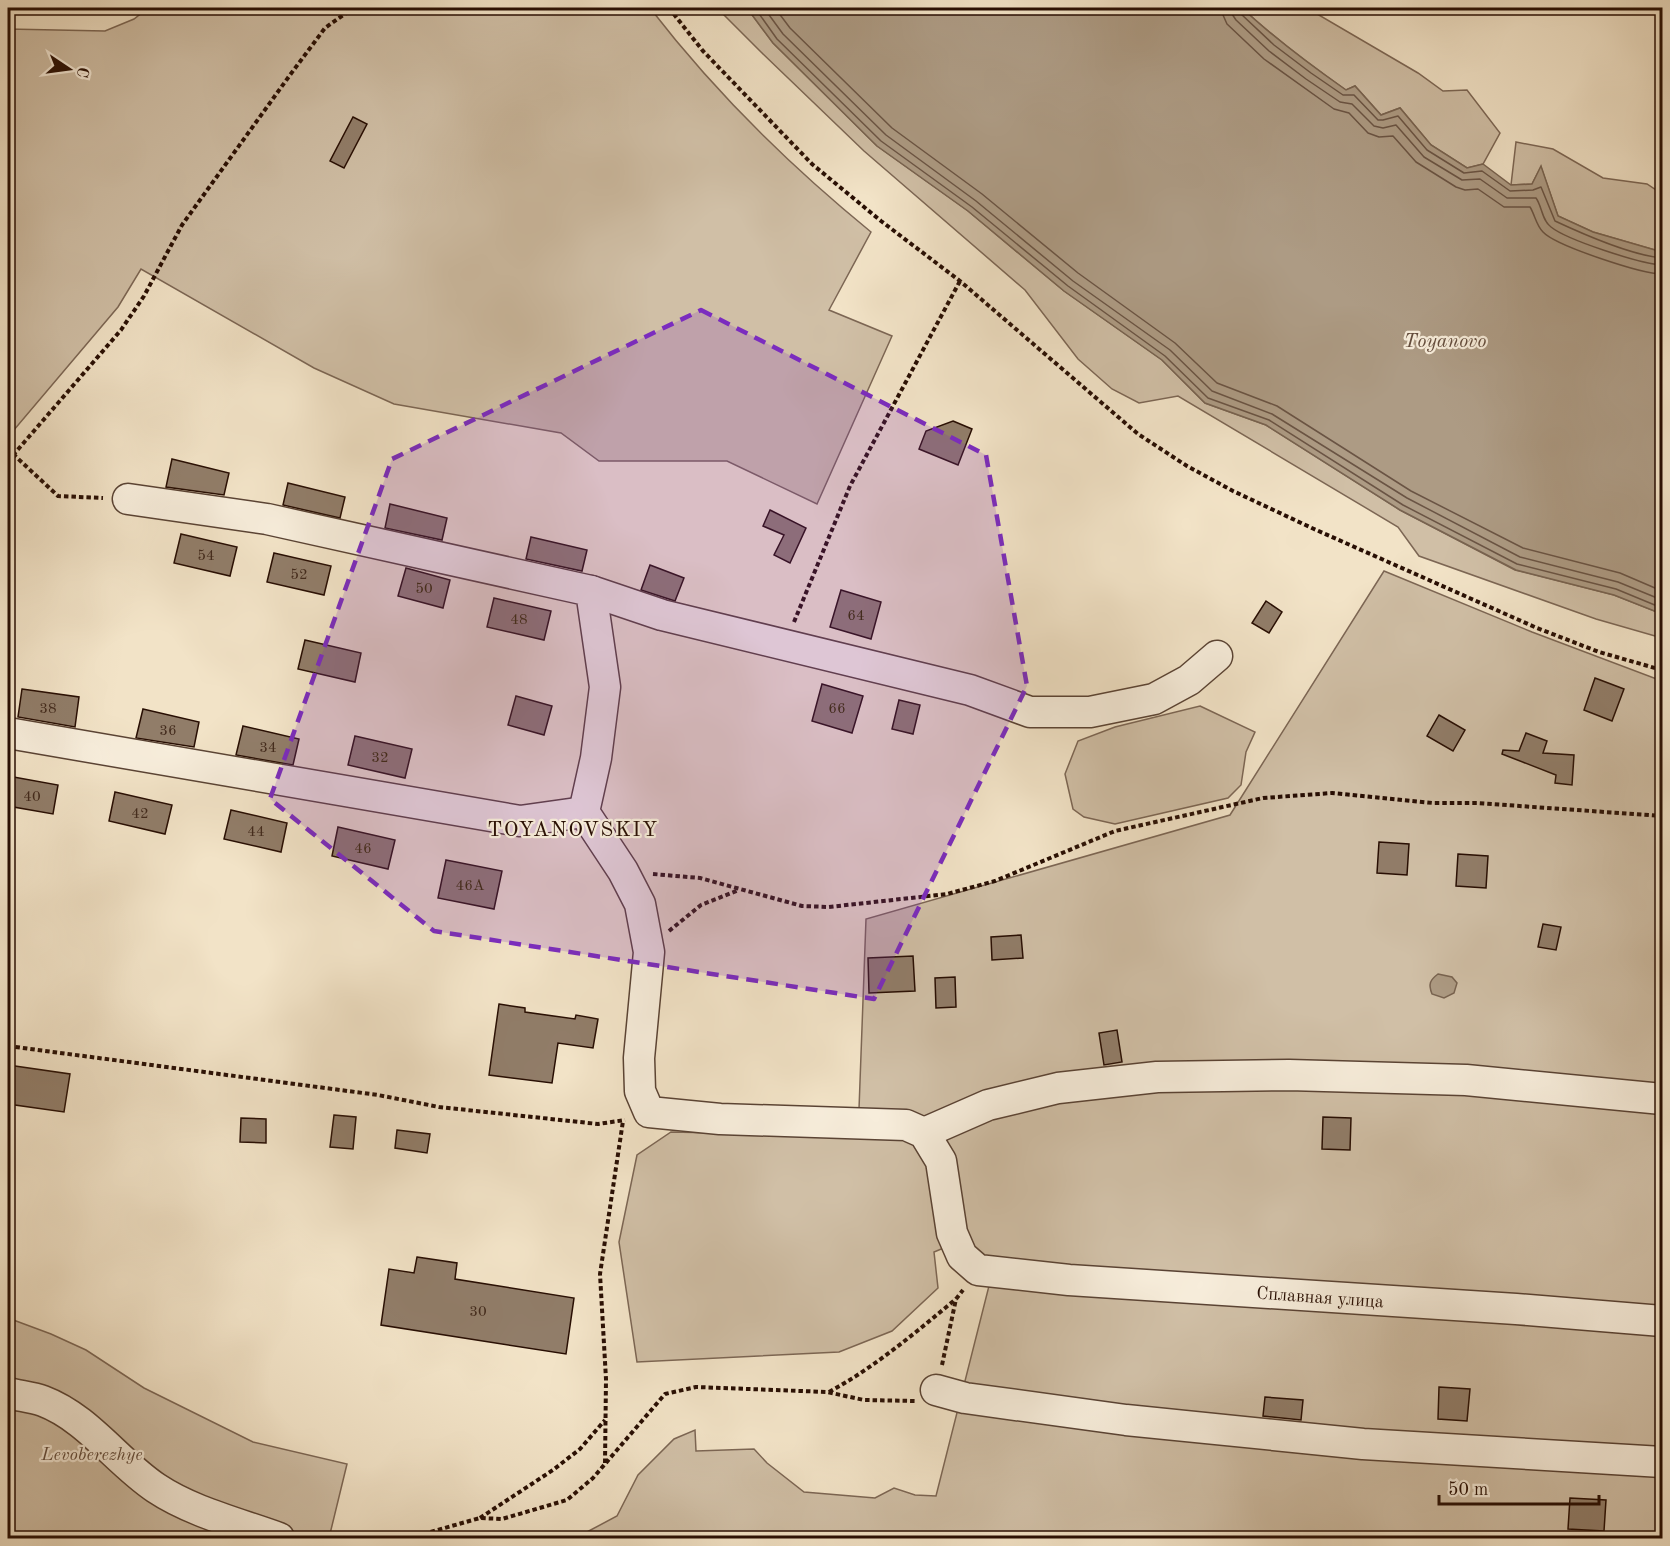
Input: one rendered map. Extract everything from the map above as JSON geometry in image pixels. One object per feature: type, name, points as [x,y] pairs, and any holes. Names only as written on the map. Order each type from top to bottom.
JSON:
[{"type":"street","points":[[128,499],[267,519],[591,591],[662,615],[970,690],[1030,712],[1090,712],[1154,699],[1190,680],[1217,656]]},
{"type":"street","points":[[591,591],[605,687],[596,758],[584,812],[623,871],[640,904],[649,952],[639,1058],[640,1091],[636,1116],[906,1125],[924,1133],[941,1161],[952,1233],[962,1256],[978,1270]]},
{"type":"street","points":[[8,733],[520,821],[584,812]]},
{"type":"street","points":[[924,1133],[988,1105],[1046,1091],[1157,1077],[1289,1075],[1466,1080],[1662,1099]]},
{"type":"street","name":"Сплавная улица","points":[[978,1270],[1069,1280],[1516,1309],[1662,1321]]},
{"type":"street","points":[[936,1390],[965,1398],[1126,1420],[1363,1444],[1662,1462]]},
{"type":"street","points":[[8,1393],[44,1401],[75,1419],[133,1472],[158,1489],[195,1507],[279,1539]]},
{"type":"path","points":[[8,460],[121,330],[144,296],[182,225],[290,75],[325,28],[353,8]]},
{"type":"path","points":[[669,8],[703,51],[812,164],[881,221],[960,281],[1138,434],[1187,466],[1233,491],[1538,628],[1599,652],[1662,670]]},
{"type":"path","points":[[784,645],[850,486],[960,281]]},
{"type":"path","points":[[13,454],[58,496],[128,499]]},
{"type":"path","points":[[623,871],[700,878],[802,906],[829,907],[947,894],[995,881],[1115,831],[1263,798],[1332,793],[1433,804],[1477,804],[1662,816]]},
{"type":"path","points":[[649,952],[668,932],[701,905],[740,889]]},
{"type":"path","points":[[8,1046],[378,1095],[439,1107],[598,1124],[636,1116],[600,1274],[606,1379],[605,1463]]},
{"type":"path","points":[[827,1392],[851,1379],[905,1342],[956,1299],[978,1270]]},
{"type":"path","points":[[480,1518],[502,1519],[567,1500],[593,1478],[665,1394],[696,1387],[827,1392],[864,1400],[925,1401],[936,1390],[956,1299]]},
{"type":"path","points":[[409,1539],[480,1518],[553,1470],[580,1449],[606,1419]]},
{"type":"highlighted area","points":[[701,310],[986,455],[1027,686],[874,999],[434,931],[270,799],[392,459]]},
{"type":"green space","points":[[148,8],[650,8],[700,69],[754,126],[811,181],[871,232],[829,310],[892,336],[817,504],[727,461],[599,461],[561,433],[394,404],[314,368],[141,269],[118,307],[8,437],[8,29],[105,31],[134,19]]},
{"type":"green space","points":[[717,8],[747,8],[773,43],[877,146],[968,211],[1064,291],[1162,360],[1205,403],[1266,425],[1400,510],[1515,570],[1614,595],[1662,614],[1662,638],[1596,619],[1419,556],[1398,527],[1178,396],[1139,403],[1112,389],[1078,359],[1025,290],[864,151]]},
{"type":"green space","points":[[1242,8],[1307,8],[1418,73],[1443,91],[1467,90],[1500,133],[1483,164],[1467,168],[1431,145],[1400,108],[1381,115],[1355,86],[1346,90],[1318,71]]},
{"type":"green space","points":[[1516,142],[1553,149],[1603,178],[1647,184],[1662,194],[1662,252],[1593,232],[1558,216],[1541,167],[1532,184],[1511,185]]},
{"type":"green space","points":[[1384,571],[1532,632],[1662,681],[1662,1538],[560,1538],[585,1533],[617,1516],[638,1475],[674,1439],[695,1430],[696,1451],[754,1449],[767,1463],[804,1492],[875,1498],[894,1488],[915,1495],[936,1496],[993,1270],[963,1240],[934,1252],[938,1288],[892,1331],[839,1352],[637,1362],[619,1242],[637,1155],[671,1132],[858,1136],[866,919],[1230,815]]},
{"type":"green space","points":[[1200,706],[1255,732],[1246,752],[1241,785],[1228,798],[1115,824],[1084,817],[1073,809],[1065,774],[1078,741],[1115,727]]},
{"type":"green space","name":"Levoberezhye","points":[[8,1318],[86,1350],[144,1388],[253,1442],[347,1464],[329,1538],[8,1538]]},
{"type":"water","name":"Toyanovo","points":[[747,8],[1242,8],[1292,51],[1346,90],[1355,86],[1381,115],[1400,108],[1431,145],[1467,168],[1483,164],[1511,185],[1532,184],[1541,166],[1558,216],[1593,232],[1662,252],[1662,614],[1614,595],[1516,570],[1400,510],[1266,425],[1205,403],[1162,360],[1064,291],[968,211],[877,146],[773,43]]},
{"type":"water","points":[[1438,974],[1452,977],[1457,983],[1454,993],[1444,998],[1432,994],[1430,982]]},
{"type":"building","points":[[353,117],[367,124],[344,168],[330,161]]},
{"type":"building","points":[[953,421],[972,429],[958,465],[919,449],[926,431]]},
{"type":"building","points":[[172,459],[229,473],[224,495],[166,487]]},
{"type":"building","points":[[288,483],[345,497],[340,518],[283,505]]},
{"type":"building","points":[[390,504],[447,518],[442,540],[385,528]]},
{"type":"building","points":[[770,510],[806,528],[790,563],[774,555],[784,535],[763,526]]},
{"type":"building","points":[[181,534],[237,547],[230,576],[174,563]]},
{"type":"building","points":[[531,537],[587,550],[582,571],[526,559]]},
{"type":"building","points":[[274,553],[331,566],[324,595],[267,582]]},
{"type":"building","points":[[650,565],[684,578],[675,601],[641,590]]},
{"type":"building","points":[[406,568],[450,580],[443,608],[398,596]]},
{"type":"building","points":[[841,590],[881,602],[871,639],[830,627]]},
{"type":"building","points":[[494,598],[551,611],[544,640],[487,627]]},
{"type":"building","points":[[1266,601],[1282,612],[1269,633],[1252,623]]},
{"type":"building","points":[[305,640],[361,653],[355,682],[298,669]]},
{"type":"building","points":[[1595,678],[1624,689],[1612,721],[1584,710]]},
{"type":"building","points":[[822,684],[863,696],[852,733],[812,721]]},
{"type":"building","points":[[22,689],[79,697],[75,727],[18,717]]},
{"type":"building","points":[[516,696],[552,706],[544,735],[508,725]]},
{"type":"building","points":[[899,700],[920,705],[913,734],[892,729]]},
{"type":"building","points":[[143,709],[199,722],[194,747],[136,738]]},
{"type":"building","points":[[1439,715],[1465,730],[1453,751],[1427,736]]},
{"type":"building","points":[[243,726],[299,739],[293,765],[236,755]]},
{"type":"building","points":[[1526,733],[1547,741],[1543,753],[1574,755],[1572,785],[1555,783],[1556,775],[1502,754],[1503,750],[1519,751]]},
{"type":"building","points":[[355,736],[412,749],[405,778],[348,765]]},
{"type":"building","points":[[8,776],[58,785],[53,814],[8,806]]},
{"type":"building","points":[[115,792],[172,805],[165,834],[109,821]]},
{"type":"building","points":[[231,810],[287,823],[281,852],[224,839]]},
{"type":"building","points":[[338,827],[395,840],[388,869],[332,856]]},
{"type":"building","points":[[1379,842],[1409,844],[1407,875],[1377,873]]},
{"type":"building","points":[[1458,854],[1488,856],[1486,888],[1456,886]]},
{"type":"building","points":[[446,860],[502,871],[494,909],[438,898]]},
{"type":"building","points":[[1543,924],[1561,927],[1556,950],[1538,947]]},
{"type":"building","points":[[1021,935],[1023,958],[992,960],[991,937]]},
{"type":"building","points":[[913,956],[915,991],[869,993],[868,958]]},
{"type":"building","points":[[955,977],[956,1007],[936,1008],[935,978]]},
{"type":"building","points":[[499,1004],[525,1008],[525,1012],[575,1019],[576,1015],[598,1019],[593,1048],[558,1043],[552,1083],[489,1075]]},
{"type":"building","points":[[1117,1030],[1122,1062],[1104,1065],[1099,1033]]},
{"type":"building","points":[[8,1065],[70,1074],[64,1112],[8,1104]]},
{"type":"building","points":[[334,1115],[356,1117],[353,1149],[330,1147]]},
{"type":"building","points":[[1323,1117],[1351,1118],[1350,1150],[1322,1149]]},
{"type":"building","points":[[241,1118],[266,1119],[266,1143],[240,1142]]},
{"type":"building","points":[[397,1130],[430,1134],[427,1153],[395,1148]]},
{"type":"building","points":[[417,1257],[457,1263],[455,1279],[574,1298],[566,1354],[381,1325],[389,1269],[414,1273]]},
{"type":"building","points":[[1439,1387],[1470,1389],[1467,1421],[1438,1419]]},
{"type":"building","points":[[1265,1397],[1303,1400],[1301,1420],[1263,1416]]},
{"type":"building","points":[[1570,1498],[1606,1500],[1604,1531],[1568,1529]]},
{"type":"district","name":"TOYANOVSKIY","points":[[573,829]]}]
